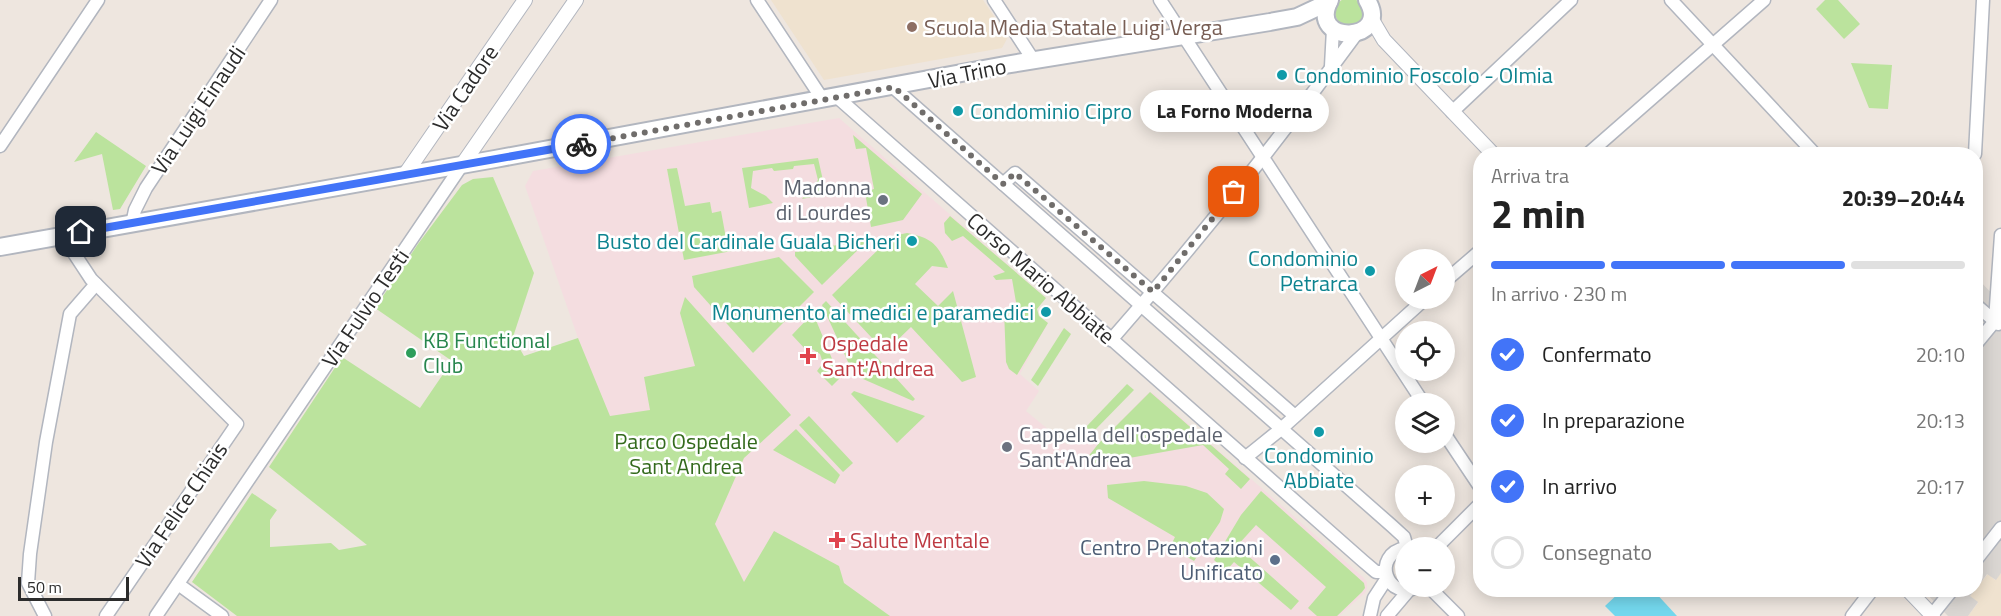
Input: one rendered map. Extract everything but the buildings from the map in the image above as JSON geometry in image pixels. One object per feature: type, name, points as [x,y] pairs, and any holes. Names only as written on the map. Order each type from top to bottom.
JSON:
[{"type":"main road","name":"Via Trino","points":[[0,247],[1034,61],[1184,38],[1297,17],[1329,1]]},
{"type":"main road","points":[[1329,1],[1326,9],[1331,26]]},
{"type":"main road","points":[[1358,33],[1367,26],[1370,6]]},
{"type":"main road","name":"Via Trino","points":[[1297,17],[1331,26],[1340,33],[1348,35],[1358,33]]},
{"type":"street","points":[[0,146],[99,0]]},
{"type":"street","name":"Via Luigi Einaudi","points":[[132,224],[135,210],[146,188],[271,0]]},
{"type":"street","name":"Via Cadore","points":[[404,176],[525,0]]},
{"type":"street","name":"Via Fulvio Testi","points":[[156,616],[576,0]]},
{"type":"street","name":"Corso Mario Abbiate","points":[[757,0],[830,99],[1111,340],[1376,572],[1386,575],[1395,587]]},
{"type":"street","points":[[994,0],[1034,61]]},
{"type":"street","points":[[1160,0],[1417,393]]},
{"type":"street","points":[[1452,112],[1571,0]]},
{"type":"street","points":[[1671,0],[1808,147]]},
{"type":"street","points":[[1596,147],[1764,0]]},
{"type":"street","points":[[1975,147],[1983,0]]},
{"type":"street","points":[[1370,6],[1384,40],[1486,147]]},
{"type":"street","points":[[1331,26],[1331,66]]},
{"type":"street","points":[[1111,340],[1263,157],[1358,33],[1384,40]]},
{"type":"street","name":"Corso Mario Abbiate","points":[[894,87],[1404,537]]},
{"type":"street","name":"Corso Mario Abbiate","points":[[1003,184],[1015,173],[1295,416]]},
{"type":"street","points":[[1983,338],[1998,324],[2001,235]]},
{"type":"street","points":[[45,616],[28,583],[46,442],[70,314],[96,284],[62,236]]},
{"type":"street","points":[[1455,273],[1473,257]]},
{"type":"street","name":"Via Felice Chiais","points":[[96,284],[237,424],[106,616]]},
{"type":"street","points":[[1245,458],[1281,429],[1414,309]]},
{"type":"street","points":[[1983,311],[1998,324]]},
{"type":"street","points":[[1455,450],[1473,476]]},
{"type":"street","points":[[1447,537],[1473,511]]},
{"type":"street","points":[[1983,551],[2001,528]]},
{"type":"street","points":[[1370,616],[1374,598],[1386,575],[1386,564],[1395,552]]},
{"type":"street","points":[[178,584],[222,616]]},
{"type":"street","points":[[1387,616],[1405,597]]},
{"type":"street","points":[[1439,597],[1458,616]]},
{"type":"street","points":[[1852,616],[1867,597]]},
{"type":"street","points":[[1915,597],[1933,615],[1947,597]]},
{"type":"shaded area","points":[[771,0],[983,0],[1008,37],[1002,48],[824,80]]},
{"type":"shaded area","name":"Ospedale Sant'Andrea","points":[[839,118],[1046,298],[1037,309],[1039,316],[1048,323],[1020,374],[1039,391],[1026,411],[1067,445],[1083,428],[1099,443],[1145,396],[1150,392],[1153,393],[1363,577],[1367,582],[1365,593],[1339,616],[700,616],[609,417],[578,338],[525,186],[533,171]]},
{"type":"shaded area","points":[[1983,284],[2001,303],[2001,573],[1996,580],[1987,574],[1983,579]]},
{"type":"shaded area","points":[[2001,573],[2001,616],[1968,616],[1978,603],[1971,597],[1983,597],[1983,580],[1988,574],[1995,580]]},
{"type":"shaded area","points":[[1930,597],[1971,597],[1978,602],[1968,616],[1948,616]]},
{"type":"green space","points":[[1352,-1],[1359,2],[1363,12],[1359,22],[1349,26],[1339,22],[1335,12],[1339,2]]},
{"type":"green space","points":[[1825,0],[1838,0],[1860,24],[1844,39],[1816,9]]},
{"type":"green space","points":[[1851,63],[1892,65],[1888,109],[1869,108]]},
{"type":"green space","points":[[96,132],[146,166],[120,209],[113,210],[102,154],[74,162]]},
{"type":"green space","points":[[853,135],[922,194],[903,220],[871,227],[865,192],[874,189],[866,148],[856,149]]},
{"type":"green space","points":[[818,158],[826,194],[802,199],[818,180],[814,164],[794,166],[793,169],[774,171],[772,168],[753,171],[751,188],[766,196],[773,203],[749,208],[742,168]]},
{"type":"green space","points":[[677,168],[685,206],[710,202],[712,213],[721,211],[728,249],[753,245],[753,247],[684,260],[667,169]]},
{"type":"green space","name":"Parco Ospedale Sant Andrea","points":[[493,177],[534,273],[513,337],[524,356],[578,338],[610,416],[650,410],[644,377],[695,366],[680,313],[685,297],[791,415],[744,458],[715,524],[744,582],[774,531],[839,566],[844,583],[890,616],[237,616],[192,582],[252,493],[277,510],[270,520],[270,547],[331,543],[339,550],[367,545],[269,467],[342,357],[420,408],[452,361],[375,308],[418,244],[462,185],[473,179]]},
{"type":"green space","points":[[950,216],[1046,298],[1037,309],[1039,316],[1048,323],[1017,375],[1009,369],[1006,362],[1004,310],[1017,308],[1012,279],[996,280],[993,276],[1005,272],[963,236],[952,241],[945,233],[944,223]]},
{"type":"green space","points":[[907,233],[923,237],[933,243],[948,268],[932,266],[915,284],[938,306],[953,291],[976,377],[962,382],[911,327],[885,352],[832,295],[892,236]]},
{"type":"green space","points":[[868,240],[822,285],[795,256],[795,252]]},
{"type":"green space","points":[[779,257],[814,292],[753,353],[694,287],[692,276]]},
{"type":"green space","points":[[826,301],[915,399],[913,401],[854,375],[822,305]]},
{"type":"green space","points":[[813,313],[840,378],[832,386],[817,371],[823,363],[820,354],[812,349],[807,351],[792,335]]},
{"type":"green space","points":[[1064,328],[1071,334],[1038,386],[1031,380]]},
{"type":"green space","points":[[1127,384],[1134,390],[1092,433],[1086,427]]},
{"type":"green space","points":[[854,391],[925,416],[897,443],[851,394]]},
{"type":"green space","points":[[1150,392],[1250,479],[1241,489],[1225,474],[1229,469],[1203,445],[1095,464],[1087,458]]},
{"type":"green space","points":[[809,416],[853,463],[843,472],[799,425]]},
{"type":"green space","points":[[796,429],[840,475],[835,484],[773,450]]},
{"type":"green space","points":[[1144,481],[1186,486],[1207,493],[1224,509],[1220,522],[1194,561],[1170,547],[1175,537],[1108,498],[1107,485]]},
{"type":"green space","points":[[1261,491],[1364,583],[1365,588],[1362,592],[1337,616],[1317,616],[1308,608],[1326,587],[1256,525],[1237,546],[1299,601],[1291,610],[1234,562],[1226,571],[1214,560],[1241,515]]},
{"type":"water","points":[[1615,597],[1659,597],[1677,616],[1615,616],[1605,606]]},
{"type":"way so far","points":[[581,144],[894,87],[1003,184],[1015,173],[1153,292],[1234,192]]},
{"type":"place","name":"Scuola Media Statale Luigi Verga","points":[[912,27]]},
{"type":"place","name":"Condominio Foscolo - Olmia","points":[[1282,75]]},
{"type":"place","name":"Condominio Cipro","points":[[958,111]]},
{"type":"place","name":"La Forno Moderna","points":[[1234,192]]},
{"type":"place","name":"Madonna di Lourdes","points":[[883,200]]},
{"type":"place","name":"Busto del Cardinale Guala Bicheri","points":[[912,241]]},
{"type":"place","name":"Condominio Petrarca","points":[[1370,271]]},
{"type":"place","name":"Monumento ai medici e paramedici","points":[[1046,312]]},
{"type":"place","name":"KB Functional Club","points":[[411,353]]},
{"type":"place","name":"Ospedale Sant'Andrea","points":[[808,356]]},
{"type":"place","name":"Condominio Abbiate","points":[[1319,432]]},
{"type":"place","name":"Cappella dell'ospedale Sant'Andrea","points":[[1007,447]]},
{"type":"place","name":"Salute Mentale","points":[[837,540]]},
{"type":"place","name":"Centro Prenotazioni Unificato","points":[[1275,560]]},
{"type":"route","points":[[81,232],[581,144]]}]
